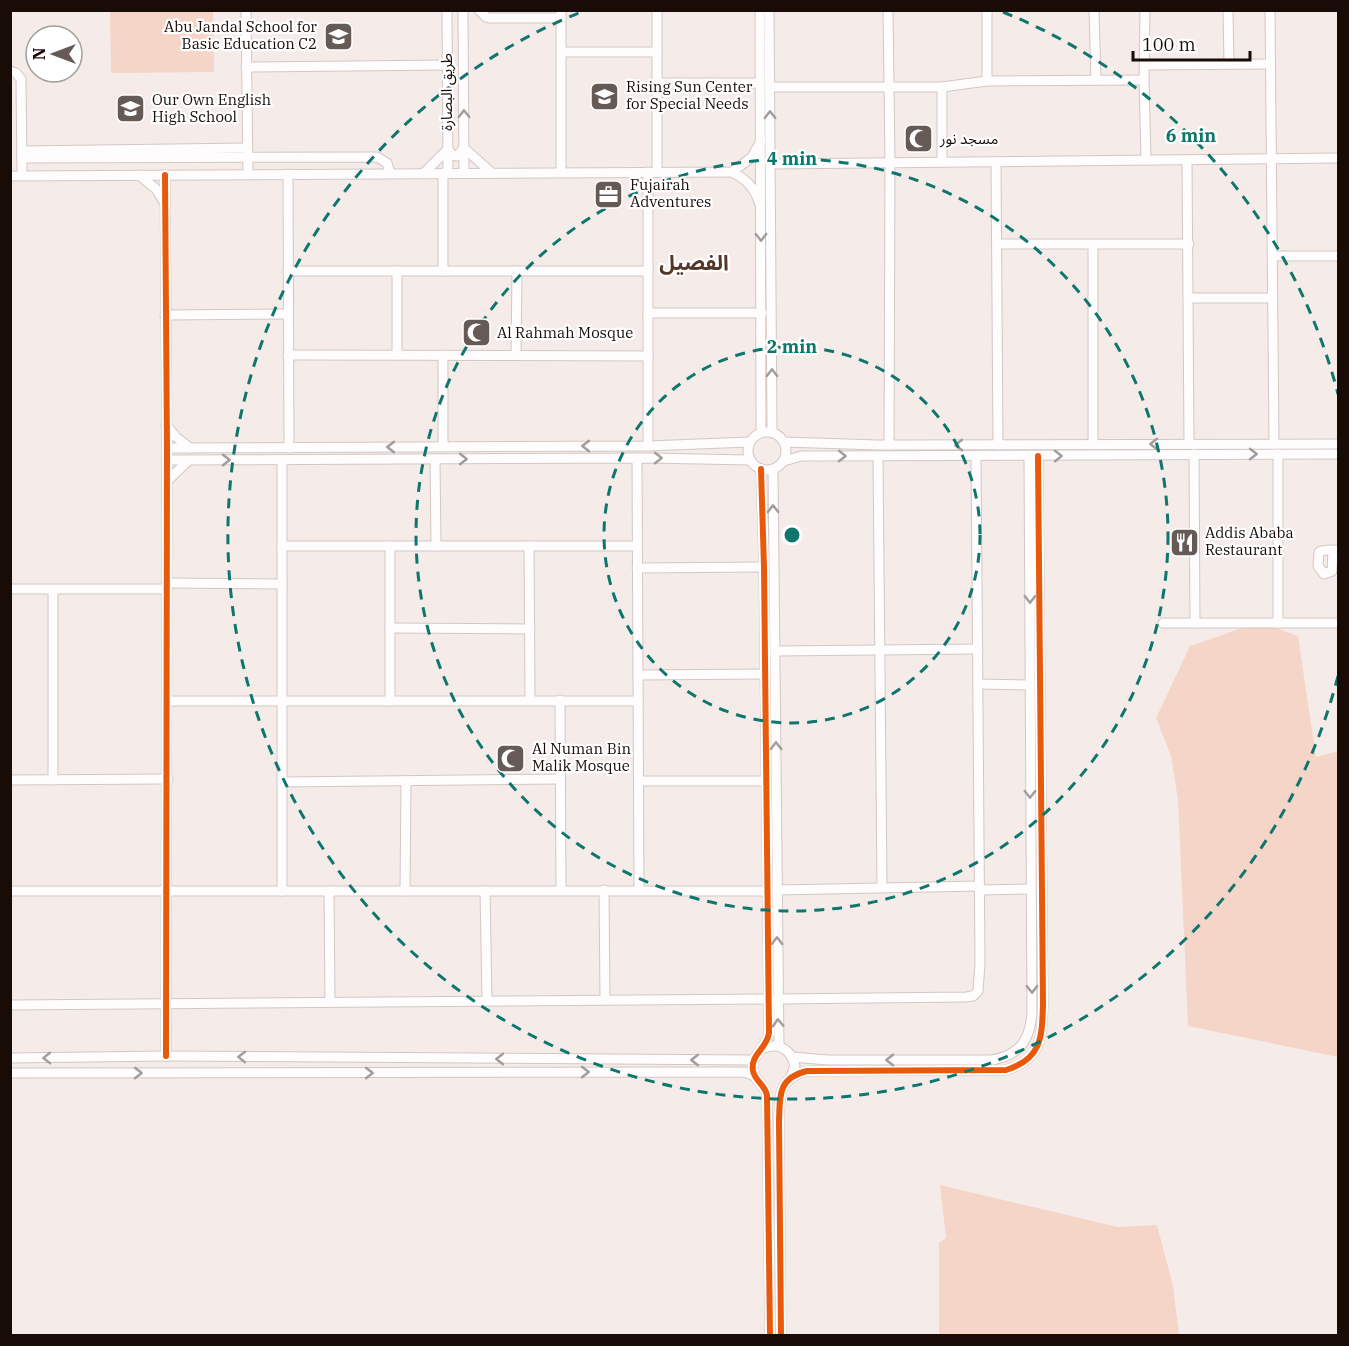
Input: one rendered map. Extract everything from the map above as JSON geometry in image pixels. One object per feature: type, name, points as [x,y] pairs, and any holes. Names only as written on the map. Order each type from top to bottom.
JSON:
[{"type":"street","points":[[246,10],[248,174]]},
{"type":"street","name":"طريق البصارة","points":[[443,271],[448,149],[447,10]]},
{"type":"street","name":"طريق البصارة","points":[[463,10],[464,173]]},
{"type":"street","points":[[479,10],[489,18],[561,14],[561,172]]},
{"type":"street","points":[[648,446],[648,271],[657,83],[657,10]]},
{"type":"street","points":[[760,10],[761,432]]},
{"type":"street","points":[[769,10],[772,432]]},
{"type":"street","points":[[888,10],[889,445]]},
{"type":"street","points":[[987,10],[987,81]]},
{"type":"street","points":[[1094,10],[1096,80]]},
{"type":"street","points":[[1145,10],[1146,160]]},
{"type":"street","points":[[1228,10],[1228,64]]},
{"type":"street","points":[[1270,10],[1274,444]]},
{"type":"street","points":[[561,52],[657,52]]},
{"type":"street","points":[[1145,65],[1270,64]]},
{"type":"street","points":[[246,67],[447,65]]},
{"type":"street","points":[[10,71],[16,73],[21,79],[22,175]]},
{"type":"street","points":[[770,87],[942,87],[987,81],[1144,81]]},
{"type":"street","points":[[657,83],[760,83]]},
{"type":"street","points":[[942,87],[942,162]]},
{"type":"street","points":[[10,176],[732,171],[747,163],[761,141]]},
{"type":"street","points":[[424,173],[448,149],[452,155],[457,156],[464,148],[492,173]]},
{"type":"street","points":[[22,155],[248,153],[294,157],[381,158],[387,163],[390,173]]},
{"type":"street","points":[[99,154],[99,175]]},
{"type":"street","points":[[289,448],[288,271],[291,174],[294,157]]},
{"type":"street","points":[[329,157],[330,174]]},
{"type":"street","points":[[354,157],[354,174]]},
{"type":"street","points":[[771,164],[1338,158]]},
{"type":"street","points":[[1187,160],[1190,444]]},
{"type":"street","points":[[996,162],[998,445]]},
{"type":"street","points":[[732,171],[747,180],[756,193],[761,207]]},
{"type":"street","points":[[165,204],[170,186],[178,177],[190,174]]},
{"type":"street","points":[[139,175],[156,189],[165,204]]},
{"type":"street","points":[[165,175],[168,779],[166,1056]]},
{"type":"street","points":[[996,244],[1189,244]]},
{"type":"street","points":[[1093,245],[1093,444]]},
{"type":"street","points":[[1272,256],[1338,256]]},
{"type":"street","points":[[288,271],[648,271]]},
{"type":"street","points":[[397,271],[397,355]]},
{"type":"street","points":[[516,355],[517,271]]},
{"type":"street","points":[[1189,298],[1272,298]]},
{"type":"street","points":[[648,313],[762,313]]},
{"type":"street","points":[[165,315],[288,314]]},
{"type":"street","points":[[288,355],[648,356]]},
{"type":"street","points":[[443,355],[443,447]]},
{"type":"street","points":[[166,425],[190,448]]},
{"type":"street","points":[[167,448],[648,446],[749,442],[761,432],[772,432],[784,442],[786,451],[784,461]]},
{"type":"street","points":[[749,442],[747,451],[750,460],[761,469],[773,470],[784,461],[801,456],[1338,454]]},
{"type":"street","points":[[784,442],[889,445],[1338,444]]},
{"type":"street","points":[[1194,454],[1195,623]]},
{"type":"street","points":[[1278,454],[1278,623]]},
{"type":"street","points":[[10,1005],[966,998],[973,996],[978,991],[980,982],[976,456]]},
{"type":"street","points":[[763,1085],[774,1088],[807,1071],[1006,1070],[1028,1060],[1040,1040],[1043,993],[1033,456]]},
{"type":"street","points":[[878,457],[882,887]]},
{"type":"street","points":[[167,460],[637,458],[750,460]]},
{"type":"street","points":[[637,458],[639,890]]},
{"type":"street","points":[[282,459],[282,891]]},
{"type":"street","points":[[435,459],[436,546]]},
{"type":"street","points":[[167,481],[189,460]]},
{"type":"street","points":[[761,469],[766,781],[772,891]]},
{"type":"street","points":[[773,470],[775,651],[773,999],[779,1046]]},
{"type":"street","points":[[792,1057],[828,1060],[992,1060],[1013,1054],[1027,1037],[1031,1025],[1029,685],[1034,508]]},
{"type":"street","points":[[282,546],[637,546]]},
{"type":"street","points":[[390,546],[390,701]]},
{"type":"street","points":[[529,546],[530,700]]},
{"type":"street","points":[[638,568],[764,567]]},
{"type":"street","points":[[10,589],[282,584]]},
{"type":"street","points":[[52,590],[53,780]]},
{"type":"street","points":[[1163,623],[1338,623]]},
{"type":"street","points":[[390,628],[530,629]]},
{"type":"street","points":[[775,651],[978,649]]},
{"type":"street","points":[[638,675],[765,674]]},
{"type":"street","points":[[978,684],[1029,685]]},
{"type":"street","points":[[167,700],[638,701]]},
{"type":"street","points":[[560,700],[561,890]]},
{"type":"street","points":[[10,780],[168,779]]},
{"type":"street","points":[[282,782],[560,779]]},
{"type":"street","points":[[405,891],[406,781]]},
{"type":"street","points":[[639,781],[766,781]]},
{"type":"street","points":[[10,891],[772,891],[882,887],[1030,889]]},
{"type":"street","points":[[604,890],[605,999]]},
{"type":"street","points":[[329,891],[330,1002]]},
{"type":"street","points":[[485,891],[487,1000]]},
{"type":"street","points":[[770,1335],[767,1095],[753,1071],[754,1060],[764,1048],[769,1035],[773,999]]},
{"type":"street","points":[[764,1048],[779,1046],[788,1051],[792,1057],[794,1071],[780,1093],[781,1335]]},
{"type":"street","points":[[10,1058],[166,1056],[754,1060]]},
{"type":"street","points":[[231,1072],[250,1067],[273,1067],[278,1063],[275,1057]]},
{"type":"street","points":[[310,1073],[305,1068],[308,1061],[352,1058]]},
{"type":"street","points":[[10,1073],[744,1072],[755,1076]]},
{"type":"shaded area","points":[[110,11],[213,11],[214,72],[111,73]]},
{"type":"shaded area","points":[[1260,622],[1298,636],[1316,757],[1338,751],[1338,1057],[1188,1026],[1178,800],[1171,756],[1156,718],[1190,646]]},
{"type":"shaded area","points":[[940,1185],[1118,1227],[1157,1225],[1173,1286],[1179,1335],[939,1335],[939,1243],[946,1238]]},
{"type":"cycle path","points":[[165,175],[166,1056]]},
{"type":"cycle path","points":[[781,1336],[779,1122],[780,1097],[790,1078],[807,1071],[1006,1070],[1027,1060],[1038,1045],[1043,1004],[1038,456]]},
{"type":"cycle path","points":[[761,469],[769,1033],[768,1039],[754,1060],[753,1071],[767,1095],[770,1336]]},
{"type":"place","name":"Abu Jandal School for Basic Education C2","points":[[338,36]]},
{"type":"place","name":"Rising Sun Center for Special Needs","points":[[605,96]]},
{"type":"place","name":"Our Own English High School","points":[[131,109]]},
{"type":"place","name":"مسجد نور","points":[[919,139]]},
{"type":"place","name":"Fujairah Adventures","points":[[609,194]]},
{"type":"place","name":"Al Rahmah Mosque","points":[[476,333]]},
{"type":"place","name":"Addis Ababa Restaurant","points":[[1184,542]]},
{"type":"place","name":"Al Numan Bin Malik Mosque","points":[[511,758]]},
{"type":"district","name":"الفصيل","points":[[694,263]]}]
